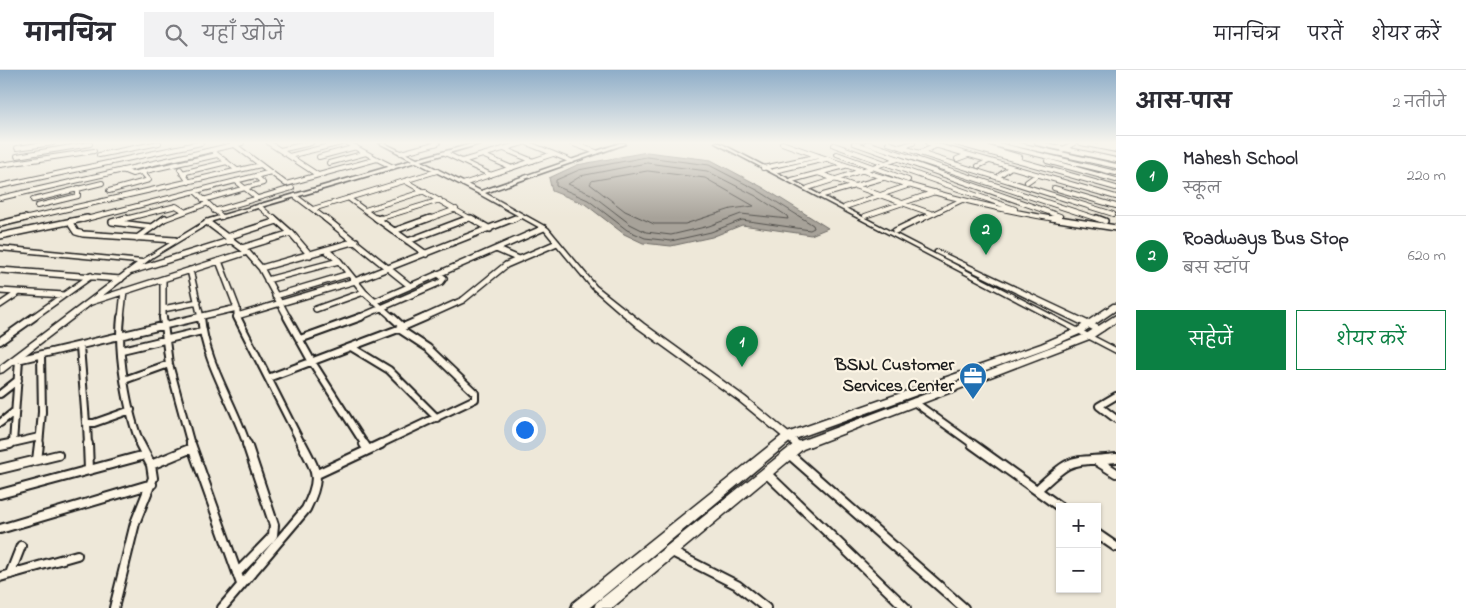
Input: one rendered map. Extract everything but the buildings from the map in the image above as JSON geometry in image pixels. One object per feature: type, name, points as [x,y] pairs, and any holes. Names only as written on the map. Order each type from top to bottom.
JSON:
[{"type":"main road","points":[[578,608],[788,438],[948,385],[1085,331],[1116,306]]},
{"type":"main road","points":[[1085,331],[1100,330],[1116,318]]},
{"type":"main road","points":[[601,608],[799,446],[914,402],[948,385]]},
{"type":"street","points":[[0,186],[82,168]]},
{"type":"street","points":[[0,198],[131,168]]},
{"type":"street","points":[[122,170],[129,174],[159,168]]},
{"type":"street","points":[[188,182],[181,171],[196,168]]},
{"type":"street","points":[[0,224],[246,168]]},
{"type":"street","points":[[265,168],[292,188],[313,209],[356,241],[410,286]]},
{"type":"street","points":[[307,168],[318,175]]},
{"type":"street","points":[[286,184],[343,168]]},
{"type":"street","points":[[0,370],[132,270],[175,240],[208,222],[389,168]]},
{"type":"street","points":[[431,168],[544,228],[594,287],[799,446]]},
{"type":"street","points":[[476,168],[490,175]]},
{"type":"street","points":[[463,184],[512,168]]},
{"type":"street","points":[[481,193],[551,168]]},
{"type":"street","points":[[767,168],[1085,331]]},
{"type":"street","points":[[768,168],[895,231],[1085,331],[1116,351]]},
{"type":"street","points":[[774,170],[782,168]]},
{"type":"street","points":[[792,180],[837,168]]},
{"type":"street","points":[[851,168],[883,178],[909,182]]},
{"type":"street","points":[[808,188],[871,168]]},
{"type":"street","points":[[876,168],[935,192],[962,200],[1116,228]]},
{"type":"street","points":[[898,168],[1013,210]]},
{"type":"street","points":[[919,168],[1074,221]]},
{"type":"street","points":[[943,168],[1105,221]]},
{"type":"street","points":[[845,207],[922,177],[956,168]]},
{"type":"street","points":[[964,168],[1114,215]]},
{"type":"street","points":[[1000,175],[1009,168]]},
{"type":"street","points":[[1015,168],[1116,197]]},
{"type":"street","points":[[1027,172],[1036,168]]},
{"type":"street","points":[[1042,168],[1116,188]]},
{"type":"street","points":[[1072,168],[1116,180]]},
{"type":"street","points":[[1095,168],[1116,173]]},
{"type":"street","points":[[313,209],[437,171]]},
{"type":"street","points":[[1073,176],[1082,171]]},
{"type":"street","points":[[109,191],[149,180],[142,172]]},
{"type":"street","points":[[0,236],[70,223],[271,172]]},
{"type":"street","points":[[818,173],[933,214]]},
{"type":"street","points":[[1026,182],[1037,175]]},
{"type":"street","points":[[1087,180],[1096,175]]},
{"type":"street","points":[[96,176],[116,199]]},
{"type":"street","points":[[137,238],[160,221],[225,194],[263,183],[256,176]]},
{"type":"street","points":[[823,195],[883,178]]},
{"type":"street","points":[[236,181],[256,198]]},
{"type":"street","points":[[405,181],[456,208],[490,229]]},
{"type":"street","points":[[33,200],[102,183]]},
{"type":"street","points":[[975,203],[994,194],[1010,183]]},
{"type":"street","points":[[1013,210],[1064,183]]},
{"type":"street","points":[[217,186],[225,194]]},
{"type":"street","points":[[37,206],[78,196],[78,188]]},
{"type":"street","points":[[214,211],[292,188]]},
{"type":"street","points":[[1054,188],[1116,206]]},
{"type":"street","points":[[157,189],[165,200]]},
{"type":"street","points":[[952,197],[958,190]]},
{"type":"street","points":[[365,210],[425,191]]},
{"type":"street","points":[[29,192],[42,215]]},
{"type":"street","points":[[196,192],[204,202],[222,217]]},
{"type":"street","points":[[865,216],[905,204],[935,192]]},
{"type":"street","points":[[348,198],[426,254]]},
{"type":"street","points":[[378,220],[440,200]]},
{"type":"street","points":[[895,231],[962,200]]},
{"type":"street","points":[[152,227],[112,222],[176,206],[184,211]]},
{"type":"street","points":[[259,206],[291,232],[310,254]]},
{"type":"street","points":[[394,231],[456,208]]},
{"type":"street","points":[[155,211],[160,221]]},
{"type":"street","points":[[1100,225],[1114,215]]},
{"type":"street","points":[[237,316],[355,281],[521,216]]},
{"type":"street","points":[[408,241],[470,218]]},
{"type":"street","points":[[132,270],[277,221]]},
{"type":"street","points":[[208,222],[244,250],[261,268],[312,362],[368,450]]},
{"type":"street","points":[[70,223],[79,233],[175,240]]},
{"type":"street","points":[[374,302],[544,228]]},
{"type":"street","points":[[91,302],[219,261],[291,232]]},
{"type":"street","points":[[261,268],[356,241]]},
{"type":"street","points":[[268,378],[401,328],[463,300],[500,268],[557,243]]},
{"type":"street","points":[[0,245],[9,249],[44,254],[144,262]]},
{"type":"street","points":[[496,249],[519,259]]},
{"type":"street","points":[[317,474],[473,401],[476,397],[475,393],[428,348],[401,328],[374,302],[340,261],[326,250]]},
{"type":"street","points":[[219,261],[237,308],[237,316],[317,474],[314,493],[306,509],[222,608]]},
{"type":"street","points":[[267,280],[340,261]]},
{"type":"street","points":[[0,270],[121,279]]},
{"type":"street","points":[[190,270],[202,316],[202,332],[211,361],[264,490],[274,525],[273,535],[270,539],[237,573]]},
{"type":"street","points":[[275,296],[349,274]]},
{"type":"street","points":[[300,339],[383,309],[441,282],[444,278],[438,274]]},
{"type":"street","points":[[0,341],[91,276]]},
{"type":"street","points":[[163,279],[163,326],[168,364],[192,448],[241,584]]},
{"type":"street","points":[[114,608],[135,523],[152,484],[151,465],[136,432],[131,410],[119,337],[124,291]]},
{"type":"street","points":[[0,292],[64,295]]},
{"type":"street","points":[[316,309],[364,292]]},
{"type":"street","points":[[0,305],[18,293]]},
{"type":"street","points":[[163,309],[198,302]]},
{"type":"street","points":[[11,361],[237,308]]},
{"type":"street","points":[[122,350],[202,332]]},
{"type":"street","points":[[80,346],[89,470]]},
{"type":"street","points":[[351,347],[389,370],[437,418]]},
{"type":"street","points":[[37,460],[42,412],[40,355]]},
{"type":"street","points":[[13,443],[19,360]]},
{"type":"street","points":[[127,378],[168,364]]},
{"type":"street","points":[[0,394],[18,380]]},
{"type":"street","points":[[1116,396],[1099,406],[1116,419]]},
{"type":"street","points":[[914,402],[1056,504]]},
{"type":"street","points":[[87,424],[131,410]]},
{"type":"street","points":[[0,423],[15,411]]},
{"type":"street","points":[[0,446],[39,436]]},
{"type":"street","points":[[151,465],[192,448]]},
{"type":"street","points":[[789,454],[964,608]]},
{"type":"street","points":[[0,469],[58,455]]},
{"type":"street","points":[[0,494],[145,455]]},
{"type":"street","points":[[1037,490],[1068,463],[1081,460],[1097,461],[1116,458]]},
{"type":"street","points":[[1097,461],[1116,474]]},
{"type":"street","points":[[766,473],[906,608]]},
{"type":"street","points":[[0,529],[152,484]]},
{"type":"street","points":[[1101,537],[1116,547]]},
{"type":"street","points":[[10,574],[21,546]]},
{"type":"street","points":[[670,551],[737,585],[766,608]]},
{"type":"street","points":[[0,577],[77,555]]},
{"type":"water","points":[[570,168],[726,168],[762,187],[828,228],[811,235],[742,225],[712,237],[671,246],[643,243],[624,234],[585,204],[552,191],[549,178]]},
{"type":"place","name":"Roadways Bus Stop","points":[[986,255]]},
{"type":"place","name":"Mahesh School","points":[[742,367]]},
{"type":"place","name":"BSNL Customer Services Center","points":[[973,400]]}]
